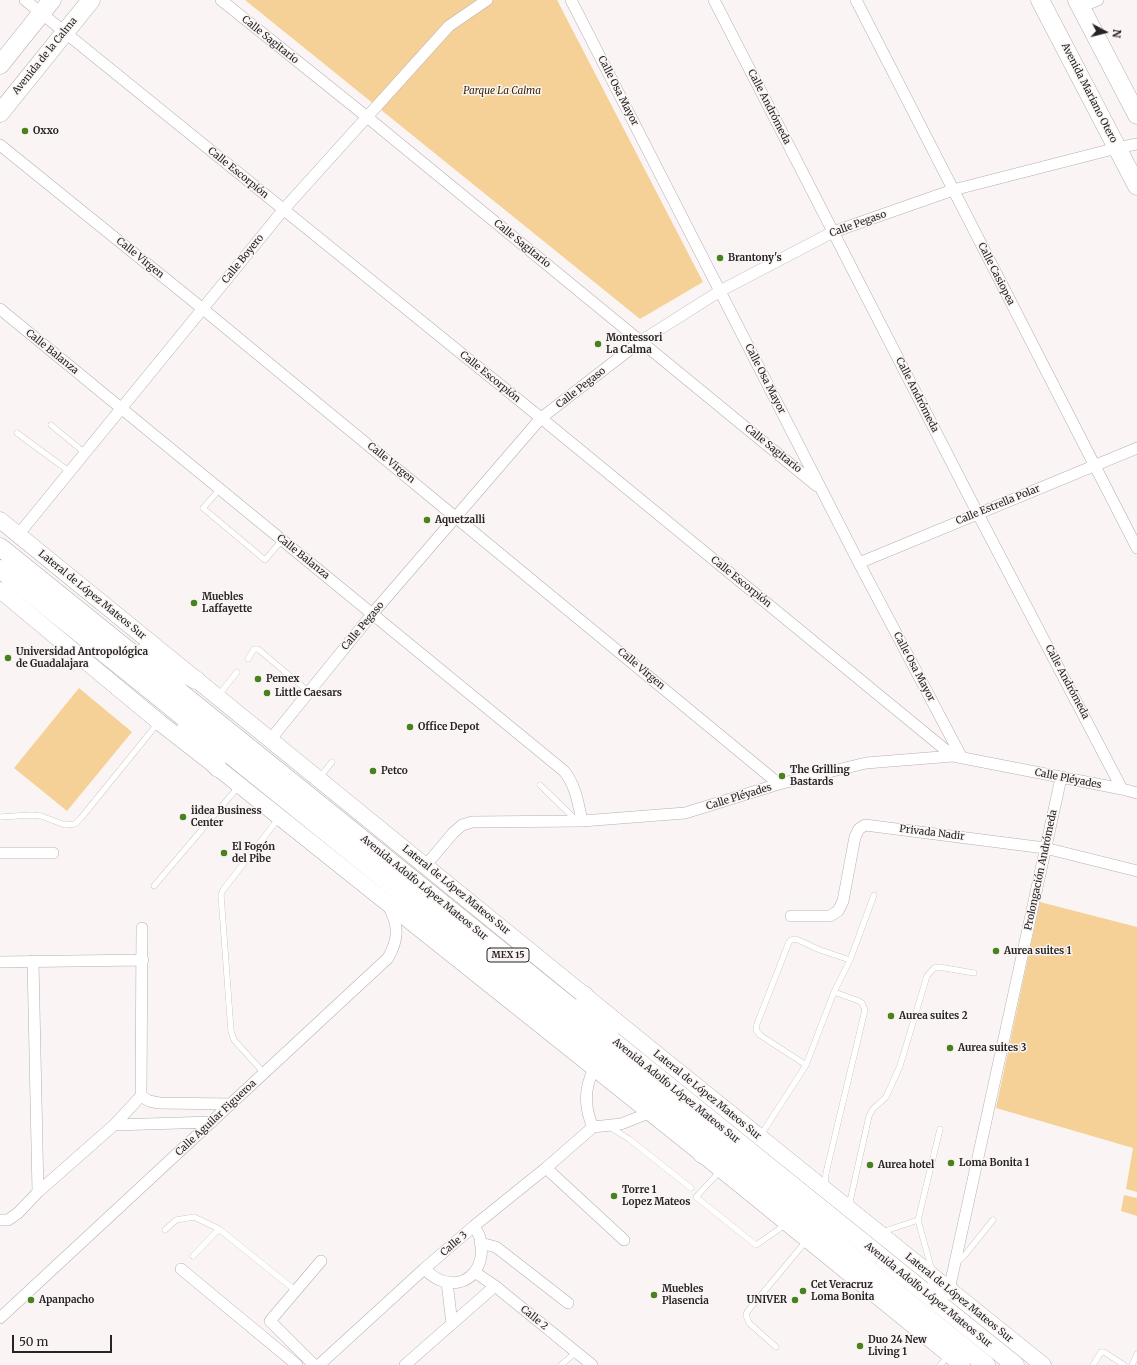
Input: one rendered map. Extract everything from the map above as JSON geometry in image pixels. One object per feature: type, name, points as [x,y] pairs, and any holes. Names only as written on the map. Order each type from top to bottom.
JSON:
[{"type":"main road","name":"Avenida de la Calma","points":[[0,113],[91,0]]},
{"type":"main road","name":"Avenida Mariano Otero","points":[[1040,0],[1137,186]]},
{"type":"main road","points":[[1078,2],[1137,115]]},
{"type":"main road","points":[[0,65],[47,6]]},
{"type":"main road","name":"Lateral de López Mateos Sur","points":[[0,520],[879,1233],[930,1286]]},
{"type":"main road","name":"Avenida Adolfo López Mateos Sur","points":[[0,547],[625,1050],[930,1286],[1015,1365]]},
{"type":"main road","name":"Avenida Adolfo López Mateos Sur","points":[[0,569],[986,1365]]},
{"type":"main road","points":[[0,590],[159,722],[240,785],[808,1240],[951,1362]]},
{"type":"main road","points":[[106,632],[196,680]]},
{"type":"main road","points":[[162,700],[218,768]]},
{"type":"main road","points":[[584,995],[625,1050]]},
{"type":"main road","points":[[702,1154],[767,1188]]},
{"type":"main road","points":[[930,1286],[949,1290]]},
{"type":"main road","name":"Lateral de López Mateos Sur","points":[[949,1290],[1043,1365]]},
{"type":"street","name":"Calle Escorpión","points":[[25,0],[47,6],[65,32],[957,757]]},
{"type":"street","name":"Calle Sagitario","points":[[221,0],[821,489]]},
{"type":"street","name":"Calle Boyero","points":[[18,535],[284,210],[449,26],[487,0]]},
{"type":"street","name":"Calle Osa Mayor","points":[[571,0],[957,757]]},
{"type":"street","name":"Calle Andrómeda","points":[[714,0],[978,514],[1122,789]]},
{"type":"street","name":"Calle Casiopea","points":[[856,0],[1137,548]]},
{"type":"street","points":[[1078,2],[1098,0]]},
{"type":"street","name":"Calle Pegaso","points":[[270,740],[373,613],[541,418],[641,341],[720,291],[833,232],[953,190],[1137,144]]},
{"type":"street","name":"Calle Virgen","points":[[0,145],[203,308],[779,784]]},
{"type":"street","name":"Calle Balanza","points":[[0,309],[564,771],[571,780],[576,792],[580,822]]},
{"type":"street","name":"Calle Estrella Polar","points":[[859,563],[1137,448]]},
{"type":"street","name":"Calle Pléyades","points":[[426,865],[453,833],[462,825],[472,822],[580,822],[685,813],[779,784],[866,763],[957,757],[1137,793]]},
{"type":"street","name":"Prolongación Andrómeda","points":[[949,1290],[1061,778]]},
{"type":"street","name":"Privada Nadir","points":[[791,916],[830,916],[838,911],[843,901],[855,837],[859,829],[865,825],[1045,848],[1137,870]]},
{"type":"street","points":[[0,853],[53,853]]},
{"type":"street","name":"Calle Aguilar Figueroa","points":[[0,1318],[388,958],[395,945],[396,929],[387,903]]},
{"type":"street","points":[[0,1220],[8,1220],[18,1213],[38,1192],[114,1125],[141,1096],[142,928]]},
{"type":"street","points":[[0,962],[143,960]]},
{"type":"street","points":[[33,961],[38,1192]]},
{"type":"street","points":[[594,1069],[589,1078],[586,1094],[586,1108],[593,1127],[621,1124],[649,1113]]},
{"type":"street","points":[[141,1096],[149,1101],[159,1103],[232,1104]]},
{"type":"street","points":[[114,1125],[212,1122]]},
{"type":"street","name":"Calle 3","points":[[319,1365],[424,1269],[593,1127]]},
{"type":"street","points":[[546,1168],[624,1240]]},
{"type":"street","points":[[424,1269],[439,1280],[452,1283],[464,1281],[476,1273],[481,1260],[480,1238],[474,1226]]},
{"type":"street","points":[[480,1243],[496,1247],[568,1303]]},
{"type":"street","points":[[314,1365],[270,1321],[322,1261]]},
{"type":"street","points":[[181,1269],[297,1365]]},
{"type":"street","name":"Calle 2","points":[[476,1273],[495,1286],[592,1365]]},
{"type":"street","points":[[447,1282],[452,1324]]},
{"type":"street","points":[[405,1365],[495,1286]]},
{"type":"lane","points":[[51,425],[85,453]]},
{"type":"lane","points":[[17,433],[70,472]]},
{"type":"lane","points":[[220,489],[203,508],[264,560],[282,540]]},
{"type":"lane","points":[[248,659],[254,649],[258,649],[309,692]]},
{"type":"lane","points":[[217,697],[236,672]]},
{"type":"lane","points":[[0,817],[30,815],[41,816],[65,825],[75,824],[82,818],[159,722]]},
{"type":"lane","points":[[318,778],[332,762]]},
{"type":"lane","points":[[154,886],[240,785]]},
{"type":"lane","points":[[540,785],[580,822]]},
{"type":"lane","points":[[264,1074],[234,1040],[231,1031],[221,895],[223,890],[279,817]]},
{"type":"lane","points":[[760,1137],[806,1065],[834,992],[850,960],[874,895]]},
{"type":"lane","points":[[806,1065],[760,1035],[756,1030],[789,942],[796,939],[820,950],[850,960]]},
{"type":"lane","points":[[848,1208],[869,1116],[873,1109],[886,1097],[900,1066],[927,976],[930,971],[939,967],[974,973]]},
{"type":"lane","points":[[824,1189],[826,1173],[865,1010],[862,1003],[859,1001],[834,992]]},
{"type":"lane","points":[[607,1126],[629,1139],[692,1188]]},
{"type":"lane","points":[[930,1286],[918,1220],[940,1129]]},
{"type":"lane","points":[[721,1170],[696,1197],[756,1245],[787,1224]]},
{"type":"lane","points":[[165,1230],[176,1220],[194,1217],[219,1228],[296,1291]]},
{"type":"lane","points":[[879,1233],[918,1220]]},
{"type":"lane","points":[[955,1263],[964,1256],[993,1220]]},
{"type":"lane","points":[[193,1256],[219,1228]]},
{"type":"lane","points":[[776,1347],[746,1319],[746,1315],[808,1240]]},
{"type":"lane","points":[[561,1365],[576,1352]]},
{"type":"lane","points":[[1093,1365],[1101,1352],[1104,1352],[1124,1365]]},
{"type":"lane","points":[[1132,1365],[1137,1354]]},
{"type":"green space","name":"Parque La Calma","points":[[245,0],[557,0],[703,282],[640,319]]},
{"type":"green space","points":[[79,688],[132,732],[67,811],[14,768]]},
{"type":"green space","points":[[1040,902],[1137,927],[1137,1192],[1126,1189],[1133,1148],[996,1108]]},
{"type":"green space","points":[[1124,1195],[1137,1198],[1137,1216],[1121,1211]]},
{"type":"place","name":"Oxxo","points":[[25,131]]},
{"type":"place","name":"Brantony's","points":[[720,258]]},
{"type":"place","name":"Montessori La Calma","points":[[598,344]]},
{"type":"place","name":"Aquetzalli","points":[[427,520]]},
{"type":"place","name":"Muebles Laffayette","points":[[194,603]]},
{"type":"place","name":"Universidad Antropológica de Guadalajara","points":[[8,658]]},
{"type":"place","name":"Pemex","points":[[258,679]]},
{"type":"place","name":"Little Caesars","points":[[267,693]]},
{"type":"place","name":"Office Depot","points":[[410,727]]},
{"type":"place","name":"Petco","points":[[373,771]]},
{"type":"place","name":"The Grilling Bastards","points":[[782,776]]},
{"type":"place","name":"iidea Business Center","points":[[183,817]]},
{"type":"place","name":"El Fogón del Pibe","points":[[224,853]]},
{"type":"place","name":"Aurea suites 1","points":[[996,951]]},
{"type":"place","name":"Aurea suites 2","points":[[891,1016]]},
{"type":"place","name":"Aurea suites 3","points":[[950,1048]]},
{"type":"place","name":"Loma Bonita 1","points":[[951,1163]]},
{"type":"place","name":"Aurea hotel","points":[[870,1165]]},
{"type":"place","name":"Torre 1 Lopez Mateos","points":[[614,1196]]},
{"type":"place","name":"Cet Veracruz Loma Bonita","points":[[803,1291]]},
{"type":"place","name":"Muebles Plasencia","points":[[654,1295]]},
{"type":"place","name":"Apanpacho","points":[[31,1300]]},
{"type":"place","name":"UNIVER","points":[[795,1300]]},
{"type":"place","name":"Duo 24 New Living 1","points":[[860,1346]]}]
